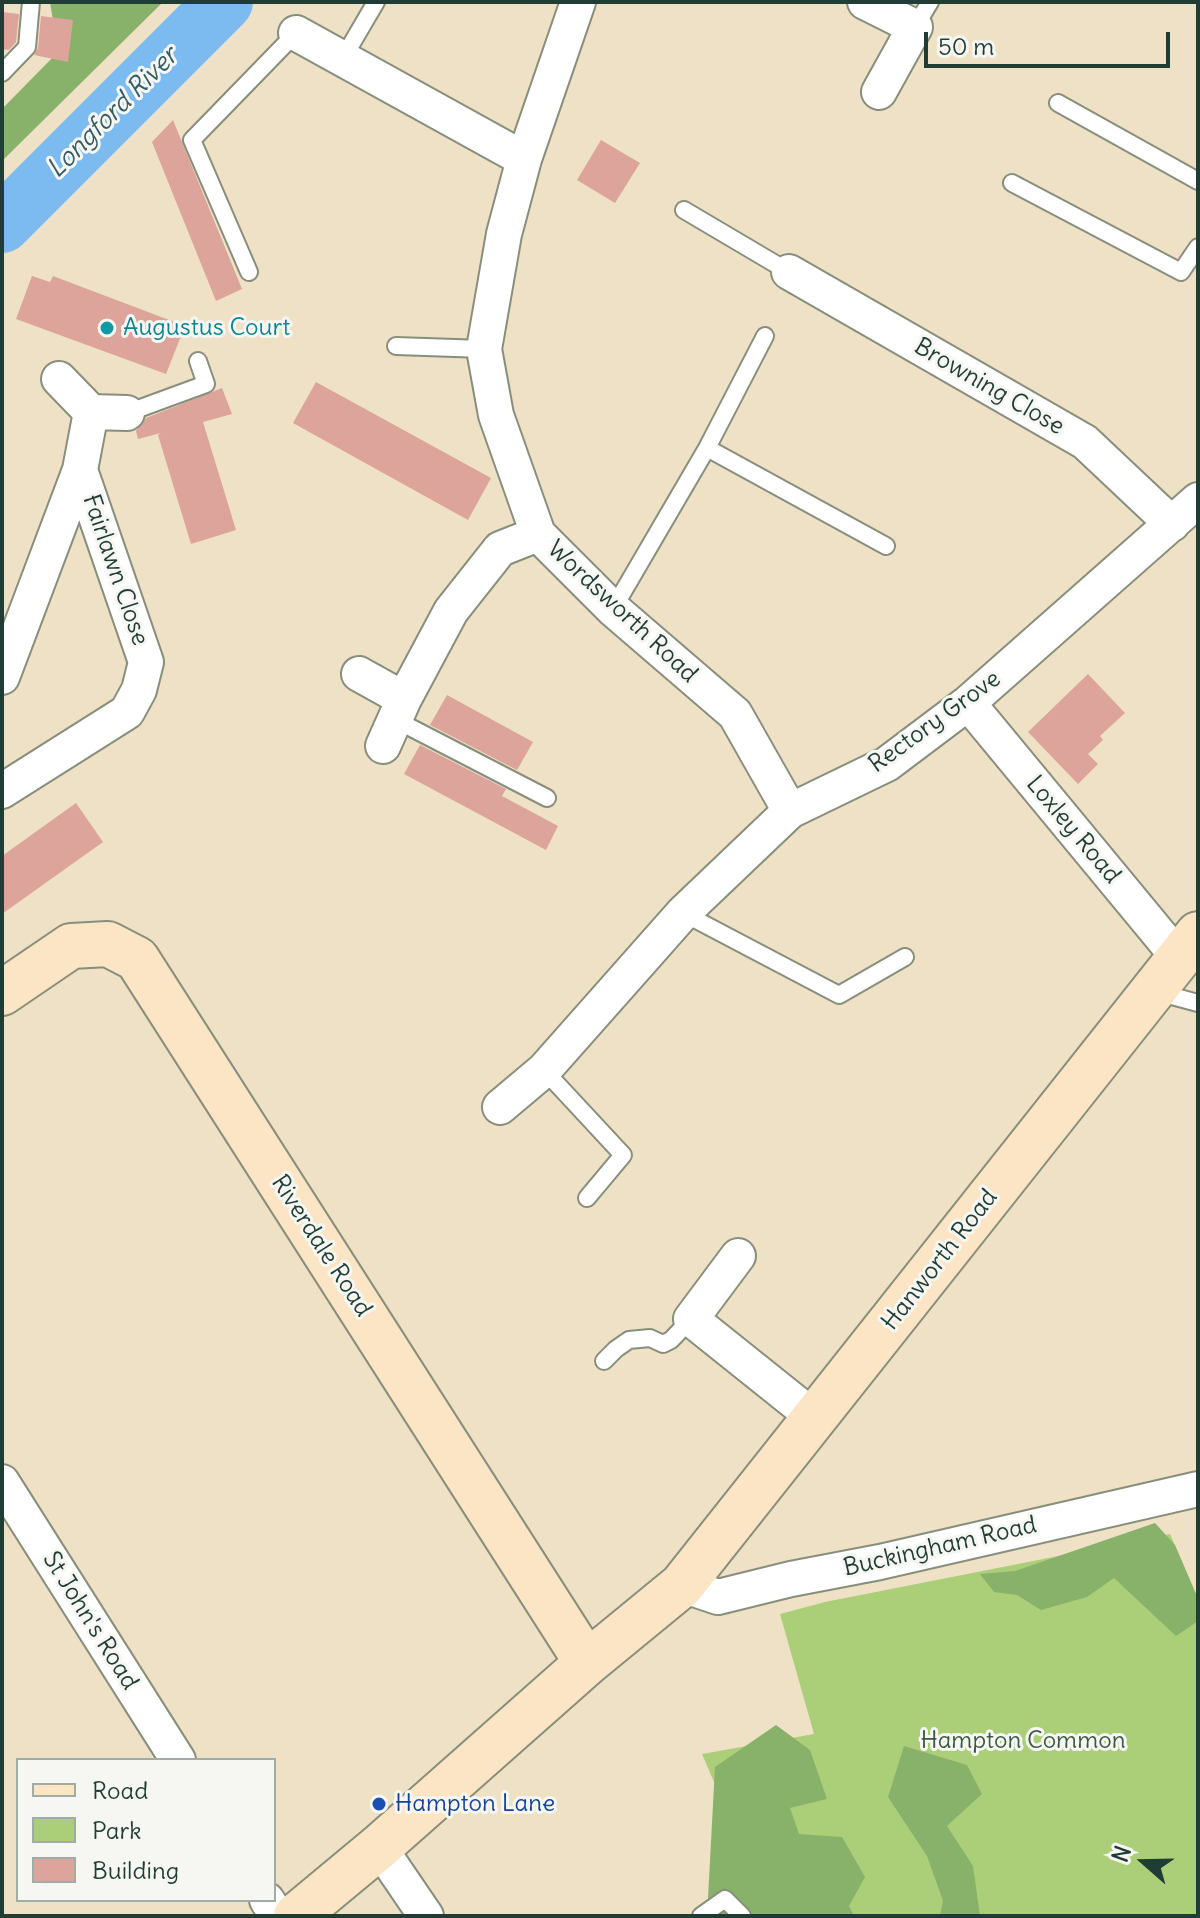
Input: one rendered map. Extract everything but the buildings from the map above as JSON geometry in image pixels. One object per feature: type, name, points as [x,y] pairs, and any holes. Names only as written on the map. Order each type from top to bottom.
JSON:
[{"type":"street","name":"Wordsworth Road","points":[[578,2],[524,159],[504,234],[484,349],[496,415],[538,534],[613,609],[735,714],[790,811]]},
{"type":"street","points":[[865,2],[922,14],[879,92]]},
{"type":"street","points":[[296,33],[524,159]]},
{"type":"street","name":"Browning Close","points":[[789,272],[1085,442],[1172,524]]},
{"type":"street","points":[[59,379],[91,412],[127,413]]},
{"type":"street","name":"Fairlawn Close","points":[[2,677],[80,470],[91,412]]},
{"type":"street","name":"Fairlawn Close","points":[[2,791],[127,712],[143,676],[146,662],[80,470]]},
{"type":"street","name":"Rectory Grove","points":[[500,1107],[544,1070],[683,913],[790,811],[887,764],[968,703],[1198,500]]},
{"type":"street","points":[[359,674],[394,721],[451,611],[500,549],[538,534]]},
{"type":"street","name":"Loxley Road","points":[[968,703],[1176,961]]},
{"type":"street","name":"Riverdale Road","points":[[2,993],[71,946],[108,944],[137,959],[587,1663]]},
{"type":"street","name":"Hanworth Road","points":[[682,1585],[1176,961]]},
{"type":"street","points":[[738,1256],[691,1319],[816,1419]]},
{"type":"street","name":"St John's Road","points":[[2,1482],[177,1758]]},
{"type":"street","name":"Buckingham Road","points":[[682,1585],[718,1597],[1198,1489]]},
{"type":"street","points":[[296,1916],[587,1663],[682,1585]]},
{"type":"street","points":[[379,1847],[426,1916]]},
{"type":"lane","points":[[3,72],[27,47],[31,2]]},
{"type":"lane","points":[[342,60],[376,2]]},
{"type":"lane","points":[[249,272],[192,140],[296,33]]},
{"type":"lane","points":[[1058,103],[1198,181]]},
{"type":"lane","points":[[1012,183],[1181,272],[1198,247]]},
{"type":"lane","points":[[684,210],[789,272]]},
{"type":"lane","points":[[613,609],[707,448],[765,336]]},
{"type":"lane","points":[[396,346],[484,349]]},
{"type":"lane","points":[[127,413],[206,384],[198,361]]},
{"type":"lane","points":[[707,448],[886,546]]},
{"type":"lane","points":[[394,721],[547,798]]},
{"type":"lane","points":[[683,913],[839,995],[905,957]]},
{"type":"lane","points":[[1176,961],[1198,1003]]},
{"type":"lane","points":[[544,1070],[623,1155],[587,1198]]},
{"type":"lane","points":[[604,1361],[629,1340],[650,1338],[663,1344],[691,1319]]},
{"type":"lane","points":[[701,1916],[725,1899],[742,1916]]},
{"type":"green space","points":[[50,2],[163,2],[2,161],[2,109],[58,52]]},
{"type":"green space","points":[[1155,1523],[1175,1545],[1198,1599],[1198,1621],[1176,1636],[1114,1578],[1087,1597],[1041,1610],[1017,1595],[994,1592],[980,1574],[1015,1571]]},
{"type":"green space","name":"Hampton Common","points":[[1170,1534],[1198,1598],[1198,1916],[778,1916],[741,1845],[702,1754],[814,1734],[780,1614],[825,1602]]},
{"type":"green space","points":[[776,1725],[810,1750],[827,1799],[790,1808],[799,1834],[842,1837],[865,1877],[849,1906],[854,1916],[720,1916],[708,1898],[715,1767]]},
{"type":"green space","points":[[904,1746],[967,1765],[982,1794],[947,1826],[973,1866],[980,1916],[940,1916],[943,1901],[927,1856],[888,1797]]},
{"type":"waterway","name":"Longford River","points":[[2,224],[224,2]]},
{"type":"place","name":"Augustus Court","points":[[107,328]]},
{"type":"place","name":"Hampton Lane","points":[[379,1804]]}]
